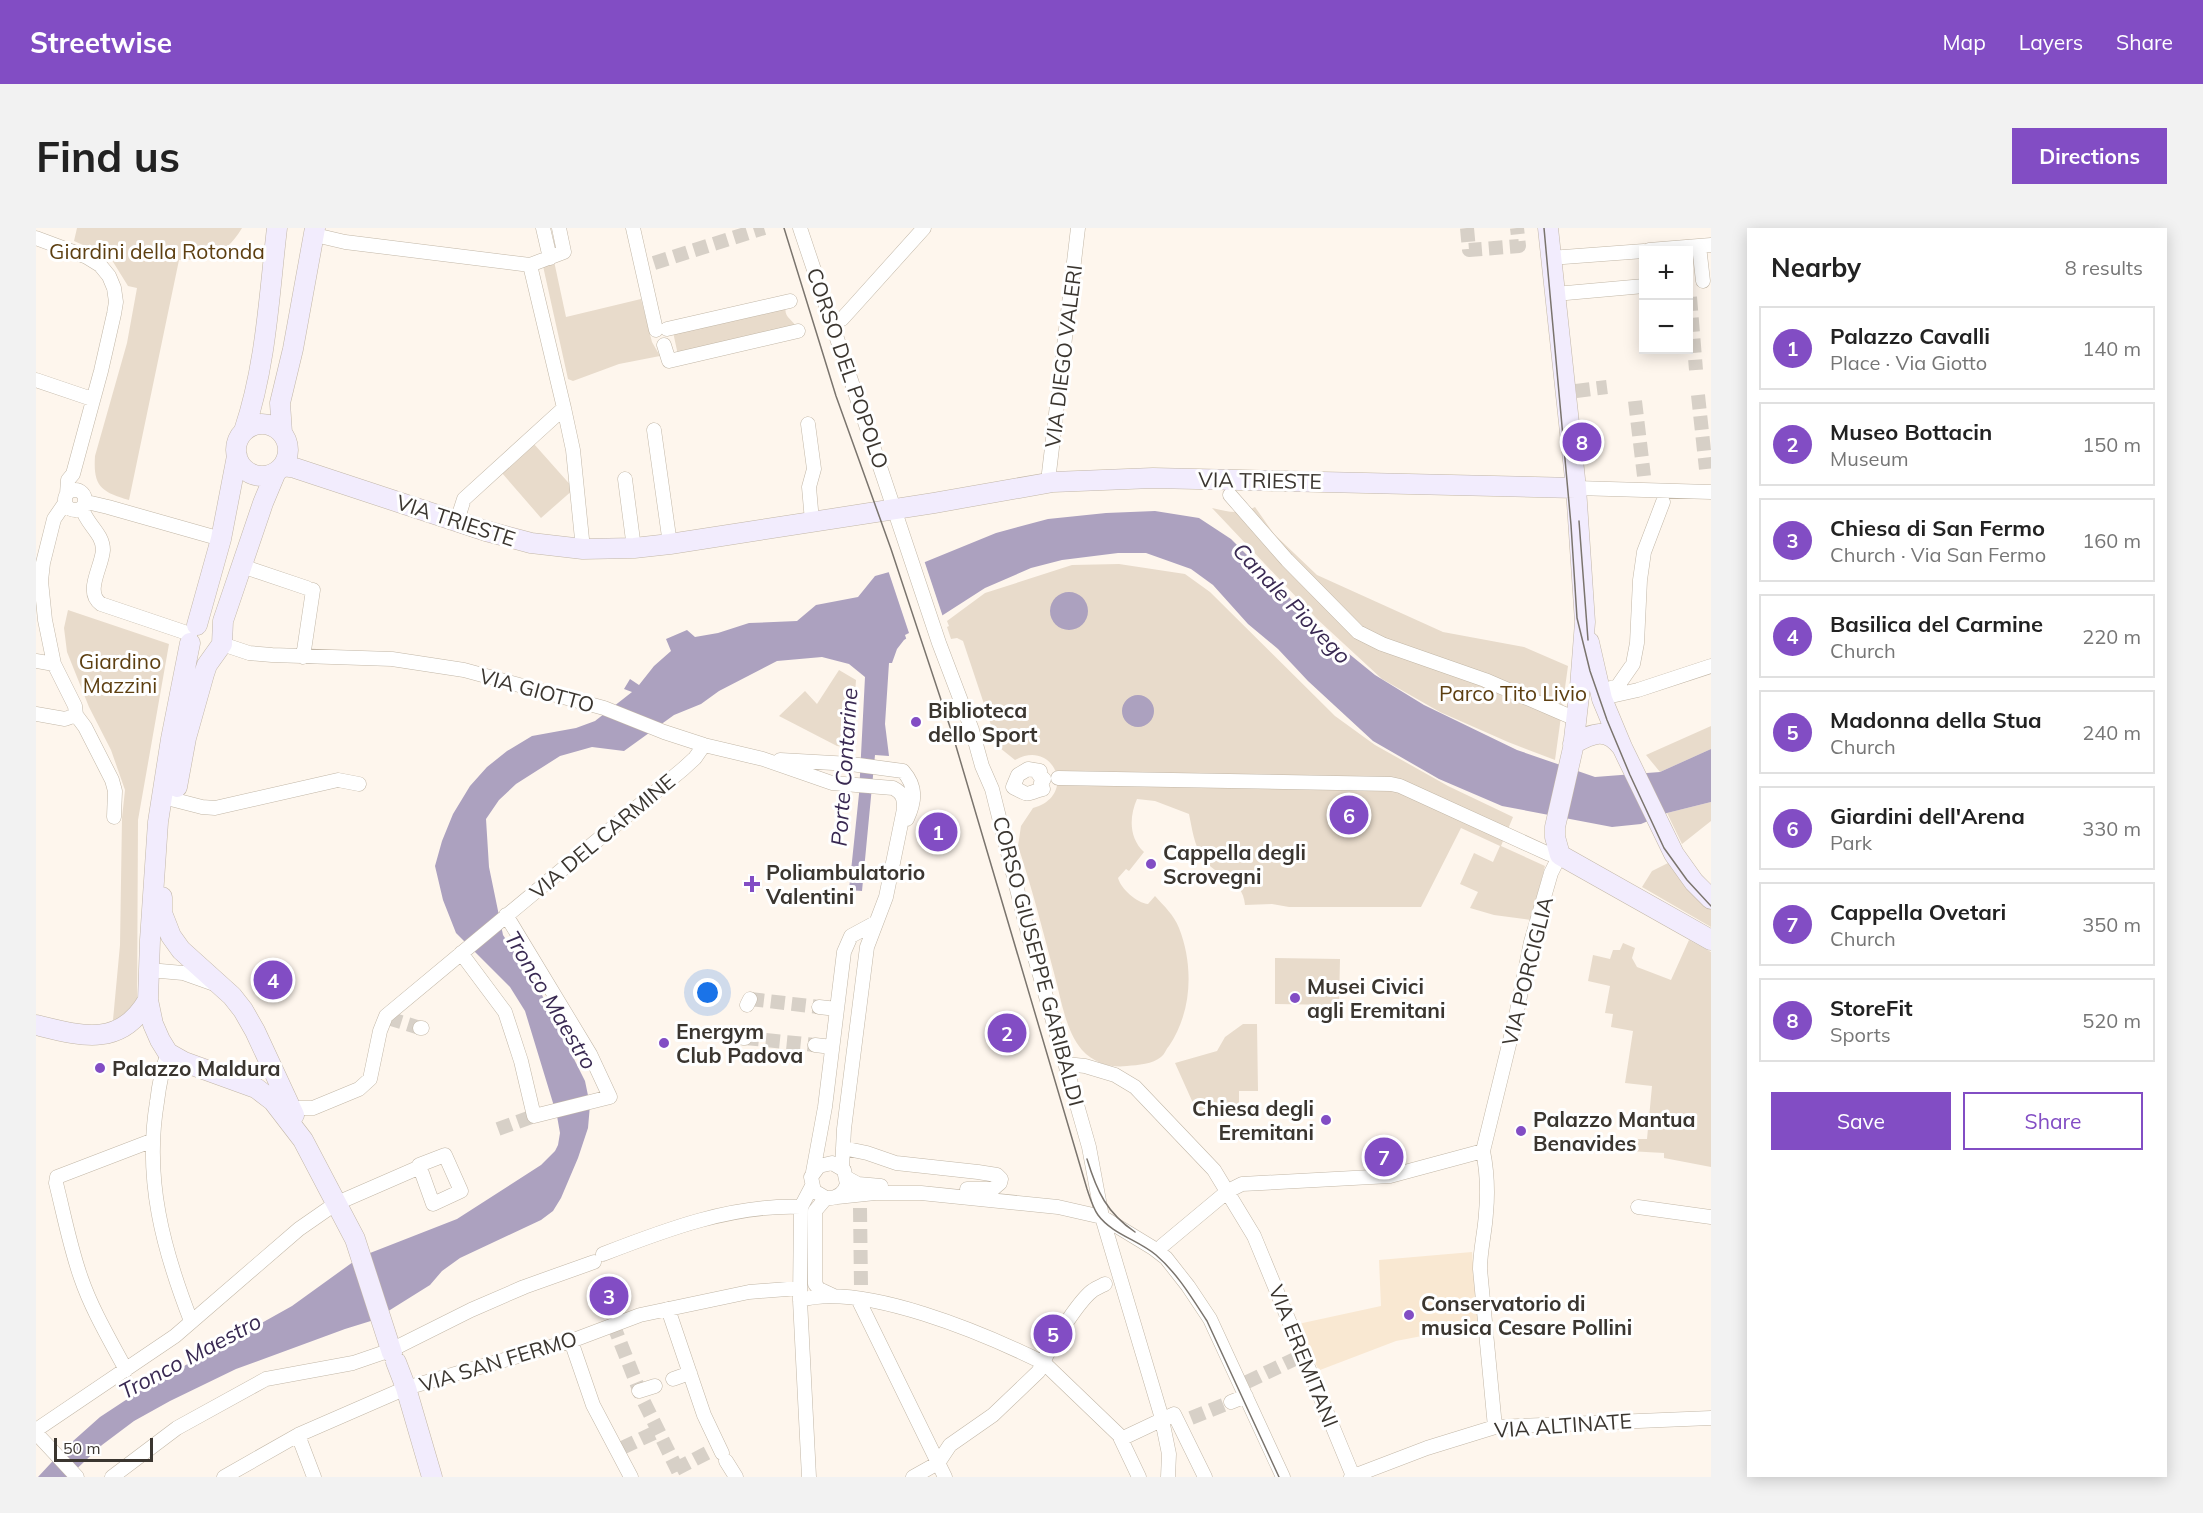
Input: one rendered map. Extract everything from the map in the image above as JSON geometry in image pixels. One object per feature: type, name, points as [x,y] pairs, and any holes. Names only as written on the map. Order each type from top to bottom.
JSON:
[{"type":"street","points":[[277,228],[261,364],[253,403],[244,431],[237,442],[237,456],[221,539],[192,634],[171,739],[169,798],[162,878],[162,913],[171,936],[182,950],[232,996],[243,1010],[272,1067],[282,1105],[355,1239],[386,1330],[390,1355],[406,1388],[432,1477]]},
{"type":"street","points":[[543,228],[550,258]]},
{"type":"street","points":[[282,1105],[256,1088],[184,1062],[168,1053],[158,1037],[148,1000],[149,970],[158,822],[169,798],[207,665],[220,644],[223,621],[263,503],[289,449],[282,433],[280,403],[293,349],[315,231],[345,242],[530,265],[564,252],[559,228]]},
{"type":"street","points":[[633,228],[648,265],[661,329]]},
{"type":"street","name":"CORSO DEL POPOLO","points":[[801,228],[894,509]]},
{"type":"street","points":[[832,322],[842,319],[924,228]]},
{"type":"street","name":"VIA DIEGO VALERI","points":[[1053,482],[1048,473],[1078,228]]},
{"type":"street","points":[[1548,228],[1576,488],[1585,621],[1602,699],[1662,832],[1683,869],[1711,898]]},
{"type":"street","points":[[36,238],[87,257],[100,265],[109,276],[114,288],[116,302],[101,371],[73,474],[68,480],[75,502],[102,543],[102,560],[94,586],[96,600],[101,604],[192,634]]},
{"type":"street","points":[[1705,246],[1707,280]]},
{"type":"street","points":[[1550,258],[1639,251]]},
{"type":"street","points":[[530,265],[573,450],[583,549]]},
{"type":"street","points":[[1555,294],[1639,286]]},
{"type":"street","points":[[790,301],[661,329],[653,337],[654,341],[664,345],[669,361],[798,331]]},
{"type":"street","points":[[36,380],[92,399]]},
{"type":"street","points":[[457,521],[464,499],[564,408]]},
{"type":"street","points":[[244,431],[260,424],[268,424],[282,433]]},
{"type":"street","points":[[808,424],[814,470],[809,487],[812,521]]},
{"type":"street","points":[[654,429],[670,544]]},
{"type":"street","points":[[237,456],[241,465],[248,472],[257,476],[267,476],[279,469]]},
{"type":"street","name":"VIA TRIESTE","points":[[279,469],[295,468],[531,543],[583,549],[634,548],[670,544],[1053,482],[1153,478],[1711,492]]},
{"type":"street","points":[[625,479],[634,548]]},
{"type":"street","points":[[1230,495],[1287,560],[1358,632],[1383,644],[1485,680],[1576,719]]},
{"type":"street","points":[[114,817],[115,791],[112,780],[85,727],[76,715],[75,706],[54,664],[45,620],[38,580],[54,519],[75,502],[92,504],[221,539]]},
{"type":"street","points":[[1663,502],[1644,552],[1640,580],[1637,643],[1633,664],[1611,692],[1638,690],[1711,666]]},
{"type":"street","name":"CORSO GIUSEPPE GARIBALDI","points":[[894,509],[994,796],[1029,937],[1089,1147],[1102,1217],[1162,1419],[1169,1454],[1168,1477]]},
{"type":"street","points":[[242,566],[310,589],[303,657]]},
{"type":"street","points":[[1554,854],[1556,827],[1573,746],[1585,621]]},
{"type":"street","points":[[192,634],[205,622],[214,624],[220,644]]},
{"type":"street","points":[[192,634],[196,652],[205,656],[220,644]]},
{"type":"street","name":"VIA GIOTTO","points":[[220,644],[249,653],[303,657],[369,657],[419,662],[464,670],[604,708],[664,732],[704,745],[763,759],[832,783],[893,788],[901,792],[904,799],[900,830]]},
{"type":"street","points":[[36,661],[54,664]]},
{"type":"street","points":[[36,714],[65,718],[76,715]]},
{"type":"street","points":[[1573,746],[1586,737],[1605,733],[1614,737],[1623,749]]},
{"type":"street","name":"VIA DEL CARMINE","points":[[282,1105],[313,1108],[359,1089],[370,1079],[387,1017],[683,769],[704,745]]},
{"type":"street","name":"VIA GIOTTO","points":[[763,759],[855,764],[903,771],[909,778],[915,797],[913,807],[900,830]]},
{"type":"street","points":[[1058,778],[1400,786],[1554,854],[1711,940]]},
{"type":"street","points":[[169,798],[215,808],[338,780],[359,784]]},
{"type":"street","points":[[836,1297],[819,1289],[815,1284],[815,1211],[845,1189],[843,1148],[867,947],[886,897],[900,830]]},
{"type":"street","name":"VIA PORCIGLIA","points":[[1483,1151],[1531,942],[1551,873],[1554,854]]},
{"type":"street","points":[[463,951],[505,1012],[521,1061],[534,1116],[604,1099],[590,1054],[503,918]]},
{"type":"street","points":[[875,923],[850,936],[844,952],[825,1107],[812,1179],[816,1193],[860,1202],[875,1193],[921,1193],[1058,1207],[1102,1217],[1153,1248],[1166,1258],[1210,1319],[1245,1387],[1283,1477]]},
{"type":"street","points":[[149,970],[183,973],[219,986]]},
{"type":"street","points":[[36,1025],[67,1033],[110,1034],[132,1020],[148,1000]]},
{"type":"street","points":[[819,1007],[837,1010]]},
{"type":"street","points":[[814,1045],[832,1047]]},
{"type":"street","points":[[168,1053],[161,1075],[151,1141],[155,1191],[171,1269],[190,1321]]},
{"type":"street","name":"VIA EREMITANI","points":[[1066,1064],[1085,1066],[1115,1075],[1135,1087],[1203,1158],[1228,1191],[1254,1236],[1302,1356],[1360,1475]]},
{"type":"street","points":[[246,1084],[264,1077],[267,1070],[272,1067]]},
{"type":"street","points":[[126,1370],[81,1280],[71,1250],[56,1183],[57,1177],[61,1174],[151,1141]]},
{"type":"street","points":[[809,1477],[800,1294],[801,1207],[819,1166],[827,1162],[835,1163],[845,1173],[866,1186],[910,1188],[921,1193],[933,1188],[947,1187],[993,1189],[1001,1179],[997,1175],[896,1162],[843,1148]]},
{"type":"street","points":[[1162,1246],[1228,1191],[1242,1184],[1390,1176],[1483,1151],[1486,1170],[1486,1214],[1480,1269],[1495,1427]]},
{"type":"street","points":[[75,1476],[36,1432],[175,1336],[299,1229],[334,1204],[446,1155],[461,1191],[433,1204],[419,1167]]},
{"type":"street","points":[[112,1477],[177,1428],[266,1379],[390,1355],[482,1306],[668,1229],[757,1209],[782,1206],[801,1207]]},
{"type":"street","points":[[1638,1207],[1711,1217]]},
{"type":"street","points":[[913,1477],[938,1463],[950,1445],[993,1415],[1031,1379],[1044,1363],[1046,1353],[1074,1313],[1092,1291],[1105,1284]]},
{"type":"street","name":"VIA SAN FERMO","points":[[224,1477],[298,1435],[406,1388],[571,1341],[622,1321],[749,1292],[800,1294],[812,1297],[860,1295],[920,1313],[1013,1347],[1044,1363],[1120,1437]]},
{"type":"street","points":[[860,1295],[945,1477]]},
{"type":"street","points":[[668,1309],[719,1454],[736,1477]]},
{"type":"street","points":[[571,1341],[593,1405],[619,1450],[631,1477]]},
{"type":"street","points":[[673,1379],[690,1373]]},
{"type":"street","points":[[639,1391],[655,1386]]},
{"type":"street","points":[[1232,1402],[1245,1387]]},
{"type":"street","points":[[1139,1477],[1120,1437],[1174,1414],[1184,1421],[1205,1477]]},
{"type":"street","name":"VIA ALTINATE","points":[[1360,1475],[1428,1448],[1495,1427],[1711,1418]]},
{"type":"street","points":[[298,1435],[314,1477]]},
{"type":"shaded area","name":"Conservatorio di musica Cesare Pollini","points":[[1472,1252],[1479,1325],[1396,1341],[1318,1369],[1298,1324],[1381,1306],[1379,1260]]},
{"type":"green space","name":"Giardini della Rotonda","points":[[77,228],[242,228],[230,244],[216,254],[199,259],[179,260],[129,500],[105,490],[97,481],[95,456],[127,343],[137,288],[128,286],[110,257],[74,241]]},
{"type":"green space","points":[[554,261],[566,317],[641,299],[652,342],[660,356],[619,364],[573,381],[568,379],[543,266]]},
{"type":"green space","points":[[786,305],[787,315],[797,328],[678,355],[673,332]]},
{"type":"green space","points":[[534,444],[574,489],[541,518],[502,473]]},
{"type":"green space","name":"Parco Tito Livio","points":[[1255,507],[1274,534],[1317,575],[1443,632],[1524,647],[1568,666],[1555,760],[1440,712],[1382,679],[1317,619],[1212,508],[1239,512]]},
{"type":"green space","points":[[1119,564],[1185,574],[1210,592],[1335,716],[1375,745],[1448,786],[1513,817],[1501,846],[1545,866],[1531,920],[1494,915],[1470,908],[1478,892],[1460,884],[1474,853],[1493,862],[1500,846],[1461,828],[1421,907],[1245,905],[1243,896],[1234,883],[1208,864],[1200,853],[1189,814],[1155,801],[1137,799],[1132,827],[1135,840],[1144,852],[1129,871],[1126,869],[1118,878],[1126,891],[1139,901],[1148,904],[1155,896],[1177,923],[1187,958],[1186,1004],[1177,1033],[1164,1054],[1158,1059],[1140,1065],[1114,1066],[1103,1064],[1087,1055],[1071,1033],[1061,1003],[1018,846],[1021,826],[1033,808],[1047,802],[1055,792],[1056,771],[1050,762],[1041,757],[1029,755],[1015,760],[995,744],[994,734],[963,641],[957,638],[951,639],[947,621],[985,593],[1072,565]]},
{"type":"green space","name":"Giardino Mazzini","points":[[68,610],[169,644],[138,820],[137,1010],[130,1017],[113,1020],[120,945],[122,818],[125,790],[111,750],[89,707],[67,652],[64,628]]},
{"type":"green space","points":[[839,670],[856,680],[851,748],[837,746],[779,716],[805,691],[817,704]]},
{"type":"green space","points":[[1711,726],[1711,749],[1660,772],[1646,755]]},
{"type":"green space","points":[[1711,802],[1711,821],[1682,844],[1667,813]]},
{"type":"green space","points":[[1670,862],[1711,906],[1711,927],[1642,887],[1652,871]]},
{"type":"green space","points":[[1689,940],[1711,952],[1711,1167],[1664,1158],[1664,1153],[1628,1151],[1630,1139],[1647,1139],[1652,1086],[1625,1083],[1633,1031],[1611,1027],[1613,1014],[1605,1013],[1610,986],[1588,981],[1593,955],[1610,959],[1613,950],[1620,950],[1623,943],[1635,948],[1632,958],[1637,967],[1671,980]]},
{"type":"green space","points":[[1275,958],[1340,959],[1339,1005],[1275,1004]]},
{"type":"green space","points":[[1243,1024],[1257,1024],[1258,1091],[1239,1091],[1239,1111],[1197,1112],[1175,1063],[1217,1051],[1225,1037]]},
{"type":"water","name":"Canale Piovego","points":[[1155,511],[1199,518],[1231,539],[1332,640],[1375,675],[1424,705],[1517,750],[1595,777],[1660,772],[1711,749],[1711,802],[1667,813],[1641,824],[1612,827],[1502,806],[1439,779],[1373,741],[1308,681],[1278,649],[1248,624],[1213,585],[1191,569],[1146,553],[1118,553],[1062,560],[1031,568],[985,588],[904,640],[897,649],[892,663],[889,663],[885,724],[889,756],[875,755],[862,891],[849,890],[859,794],[865,677],[849,664],[822,657],[777,661],[719,691],[701,704],[674,715],[624,751],[592,747],[560,756],[516,784],[499,800],[486,819],[489,867],[503,935],[538,987],[585,1081],[590,1105],[588,1128],[578,1158],[553,1211],[541,1220],[460,1258],[442,1271],[430,1285],[374,1320],[236,1369],[134,1421],[102,1445],[68,1477],[38,1477],[63,1450],[100,1417],[141,1390],[292,1306],[353,1262],[370,1253],[457,1219],[541,1165],[555,1151],[560,1133],[557,1116],[525,1011],[510,987],[456,933],[443,900],[435,866],[453,814],[470,786],[487,767],[507,751],[532,736],[576,728],[595,721],[632,692],[624,689],[630,679],[639,685],[654,666],[671,651],[666,639],[687,630],[695,637],[718,633],[749,623],[797,621],[816,605],[858,597],[875,576],[925,562],[996,533],[1048,519]]},
{"type":"water","points":[[1069,592],[1083,597],[1088,611],[1083,625],[1069,630],[1055,625],[1050,611],[1055,597]]},
{"type":"water","points":[[1138,695],[1149,700],[1154,711],[1149,722],[1138,727],[1127,722],[1122,711],[1127,700]]},
{"type":"pier","points":[[924,560],[943,617],[907,641],[905,635],[909,633],[888,570]]},
{"type":"tunnel","points":[[654,263],[764,228]]},
{"type":"tunnel","points":[[1467,228],[1469,250],[1519,246],[1517,228]]},
{"type":"tunnel","points":[[1690,300],[1696,370]]},
{"type":"tunnel","points":[[1576,391],[1607,387]]},
{"type":"tunnel","points":[[1698,395],[1706,469]]},
{"type":"tunnel","points":[[1635,401],[1644,476]]},
{"type":"tunnel","points":[[750,999],[819,1007]]},
{"type":"tunnel","points":[[388,1018],[420,1028]]},
{"type":"tunnel","points":[[745,1038],[815,1045]]},
{"type":"tunnel","points":[[498,1129],[534,1116]]},
{"type":"tunnel","points":[[860,1208],[861,1286]]},
{"type":"tunnel","points":[[613,1324],[644,1402],[681,1477]]},
{"type":"tunnel","points":[[1247,1382],[1299,1357]]},
{"type":"tunnel","points":[[1191,1418],[1231,1402]]},
{"type":"tunnel","points":[[622,1448],[658,1431]]},
{"type":"tunnel","points":[[676,1469],[707,1453]]},
{"type":"tram line","points":[[784,228],[836,396],[891,549],[953,736],[1092,1203],[1098,1215],[1110,1227],[1149,1250],[1164,1262],[1190,1295],[1207,1321],[1279,1477]]},
{"type":"tram line","points":[[1544,228],[1571,525],[1577,618],[1590,671],[1607,720],[1664,848],[1687,880],[1711,906]]},
{"type":"tram line","points":[[1579,521],[1588,640]]},
{"type":"tram line","points":[[1087,1159],[1104,1201],[1117,1217],[1135,1232]]},
{"type":"place","name":"StoreFit","points":[[1582,442]]},
{"type":"place","name":"Biblioteca dello Sport","points":[[916,722]]},
{"type":"place","name":"Giardini dell'Arena","points":[[1349,815]]},
{"type":"place","name":"Palazzo Cavalli","points":[[938,832]]},
{"type":"place","name":"Cappella degli Scrovegni","points":[[1151,864]]},
{"type":"place","name":"Poliambulatorio Valentini","points":[[752,884]]},
{"type":"place","name":"Basilica del Carmine","points":[[273,980]]},
{"type":"place","name":"Musei Civici agli Eremitani","points":[[1295,998]]},
{"type":"place","name":"Museo Bottacin","points":[[1007,1033]]},
{"type":"place","name":"Energym Club Padova","points":[[664,1043]]},
{"type":"place","name":"Palazzo Maldura","points":[[100,1068]]},
{"type":"place","name":"Chiesa degli Eremitani","points":[[1326,1120]]},
{"type":"place","name":"Palazzo Mantua Benavides","points":[[1521,1131]]},
{"type":"place","name":"Cappella Ovetari","points":[[1384,1157]]},
{"type":"place","name":"Chiesa di San Fermo","points":[[609,1296]]},
{"type":"place","name":"Conservatorio di musica Cesare Pollini","points":[[1409,1315]]},
{"type":"place","name":"Madonna della Stua","points":[[1053,1334]]},
{"type":"water label","name":"Porte Contarine","points":[[844,767]]},
{"type":"water label","name":"Tronco Maestro","points":[[551,1000]]},
{"type":"water label","name":"Tronco Maestro","points":[[190,1356]]}]
